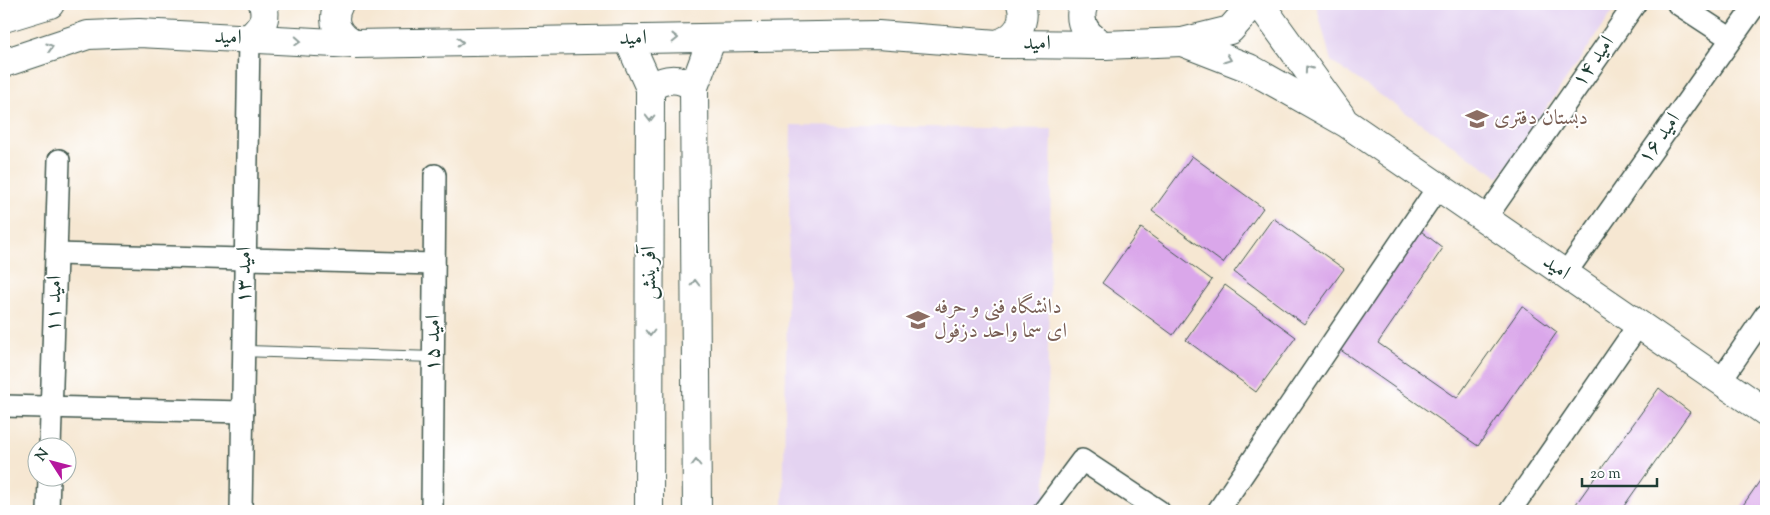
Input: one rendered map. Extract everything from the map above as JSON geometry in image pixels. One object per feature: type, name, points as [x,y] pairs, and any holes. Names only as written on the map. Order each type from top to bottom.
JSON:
[{"type":"main road","points":[[4,18],[50,4]]},
{"type":"main road","points":[[249,39],[262,26],[265,11],[263,4]]},
{"type":"main road","points":[[339,4],[334,18],[336,26],[340,34],[354,44]]},
{"type":"main road","points":[[997,44],[1006,41],[1020,28],[1023,19],[1021,4]]},
{"type":"main road","points":[[1084,4],[1081,16],[1083,26],[1095,41],[1104,45]]},
{"type":"main road","name":"امید","points":[[4,62],[88,35],[139,33],[354,44],[878,35],[997,44],[1104,45],[1182,42],[1230,30],[1253,4]]},
{"type":"main road","points":[[1260,4],[1346,123]]},
{"type":"main road","points":[[697,511],[694,87],[712,38]]},
{"type":"main road","name":"آفرینش","points":[[628,39],[650,88],[649,511]]},
{"type":"main road","points":[[1182,42],[1249,68],[1346,123]]},
{"type":"main road","points":[[650,88],[667,79],[677,79],[694,87]]},
{"type":"main road","name":"امید","points":[[1346,123],[1766,412]]},
{"type":"street","name":"امید ۱۴","points":[[1485,218],[1635,4]]},
{"type":"street","points":[[1678,4],[1730,38]]},
{"type":"street","name":"امید ۱۶","points":[[1565,274],[1730,38],[1756,4]]},
{"type":"street","name":"امید ۱۳","points":[[241,511],[249,39]]},
{"type":"street","name":"امید ۱۱","points":[[50,438],[59,160]]},
{"type":"street","name":"امید ۱۵","points":[[432,511],[436,174]]},
{"type":"street","points":[[1218,511],[1438,187]]},
{"type":"street","points":[[56,254],[434,264]]},
{"type":"street","points":[[1721,380],[1766,314]]},
{"type":"street","points":[[1512,511],[1639,324]]},
{"type":"street","points":[[4,406],[243,412]]},
{"type":"street","points":[[1044,511],[1082,460],[1159,511]]},
{"type":"street","points":[[48,511],[49,488]]},
{"type":"lane","points":[[244,351],[434,356]]},
{"type":"shaded area","name":"دبستان دفتری","points":[[1316,4],[1618,4],[1499,177],[1331,61]]},
{"type":"shaded area","name":"دانشگاه فنی و حرفه ای سما واحد دزفول","points":[[791,125],[1052,129],[1045,511],[783,511]]},
{"type":"building","points":[[1192,156],[1263,208],[1223,263],[1152,211]]},
{"type":"building","points":[[1273,218],[1344,269],[1304,324],[1234,272]]},
{"type":"building","points":[[1413,225],[1443,248],[1378,343],[1457,398],[1522,306],[1557,332],[1478,446],[1329,342]]},
{"type":"building","points":[[1141,228],[1212,280],[1173,335],[1102,283]]},
{"type":"building","points":[[1225,285],[1296,337],[1256,392],[1186,340]]},
{"type":"building","points":[[1659,388],[1690,412],[1624,506],[1631,511],[1586,511],[1576,504]]},
{"type":"building","points":[[1766,472],[1766,511],[1739,511]]},
{"type":"place","name":"دبستان دفتری","points":[[1477,119]]},
{"type":"place","name":"دانشگاه فنی و حرفه ای سما واحد دزفول","points":[[918,320]]}]
